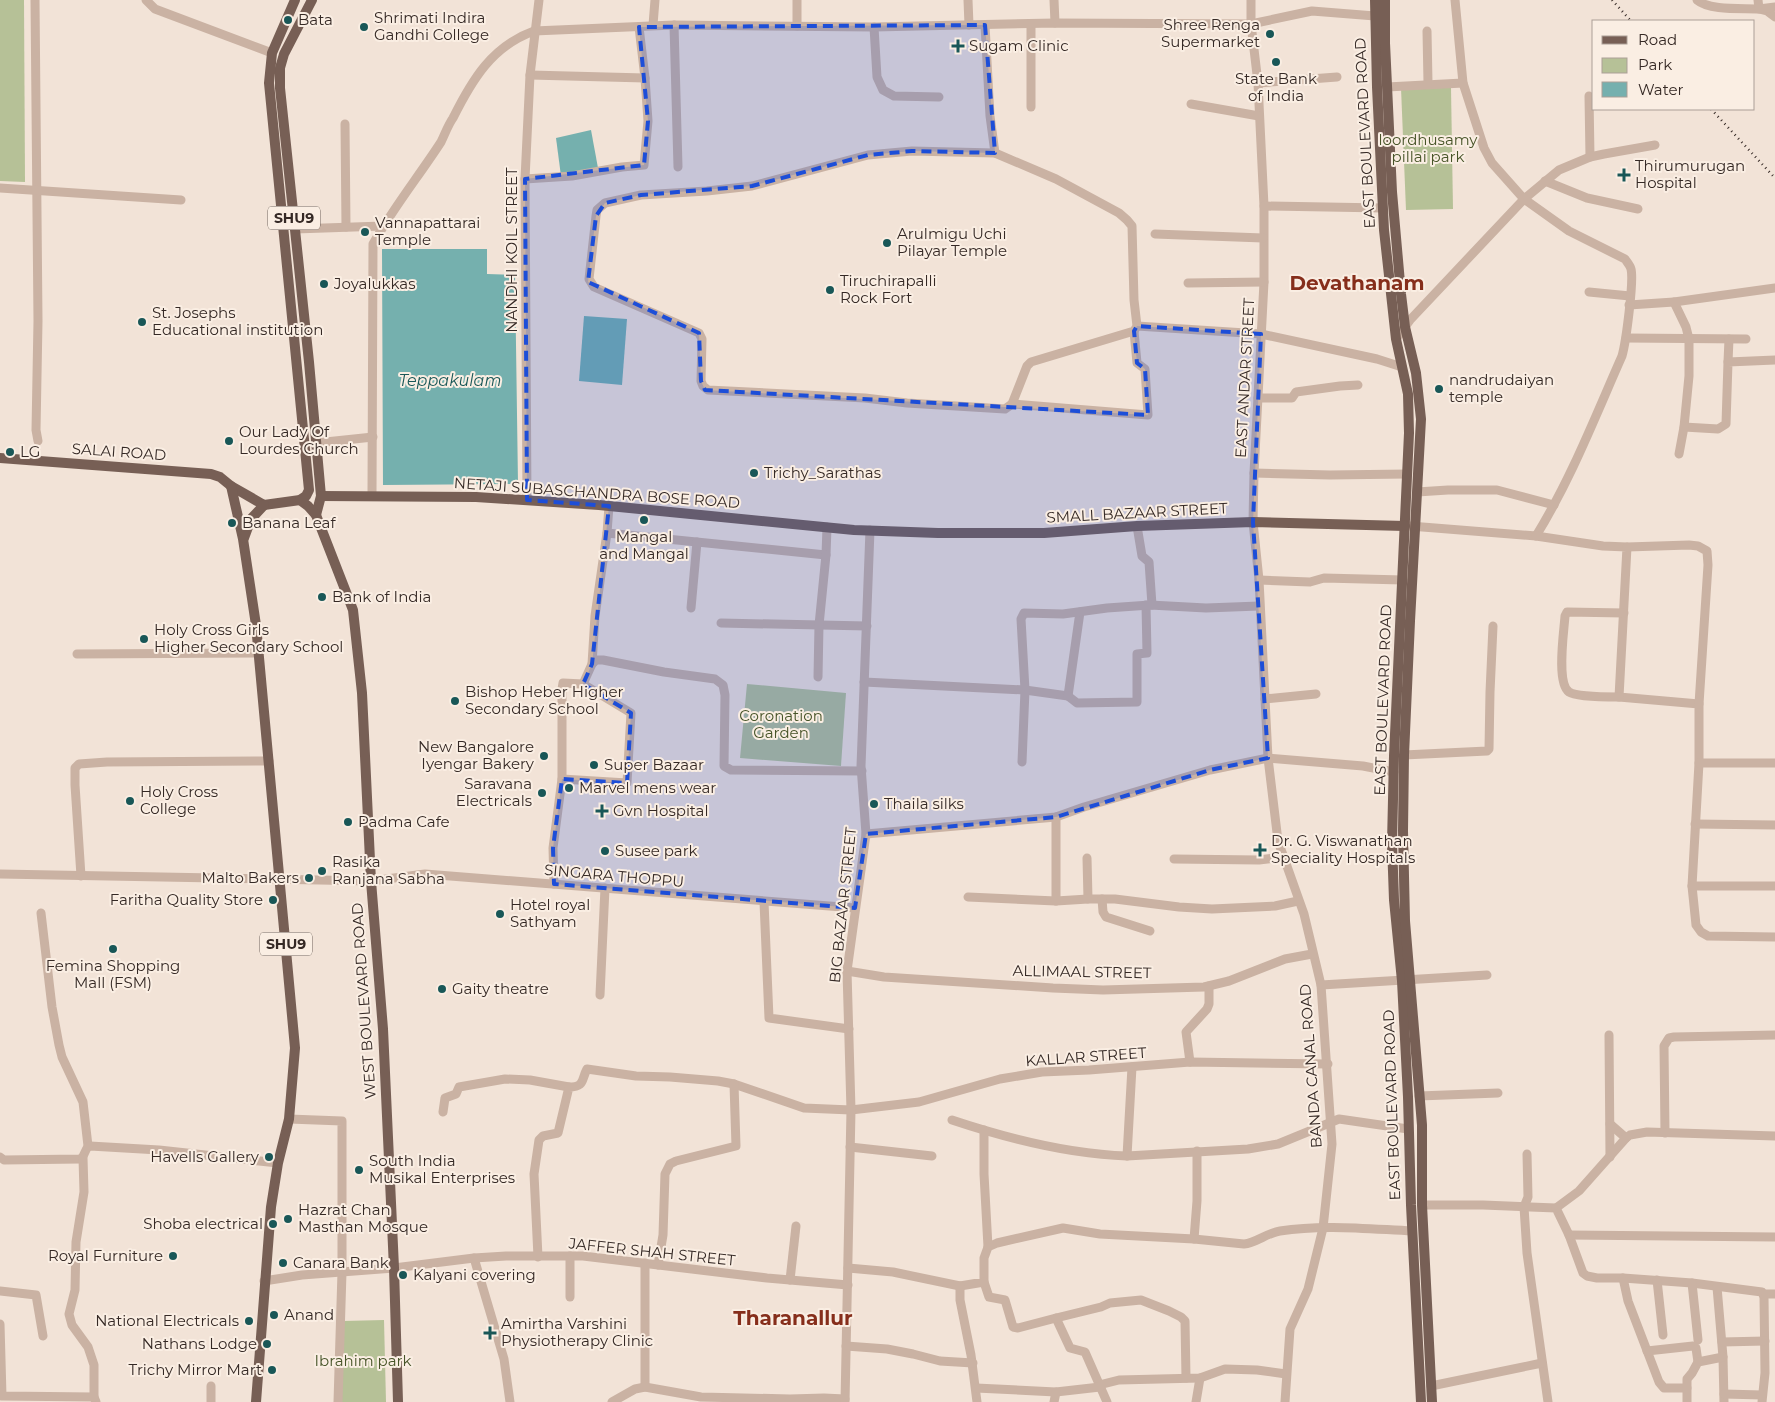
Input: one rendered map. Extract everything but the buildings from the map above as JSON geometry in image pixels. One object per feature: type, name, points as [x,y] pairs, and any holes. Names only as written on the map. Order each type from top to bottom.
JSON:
[{"type":"main road","name":"SHU9","points":[[295,0],[272,52],[268,83],[304,444],[308,465],[309,490],[306,496],[300,500]]},
{"type":"main road","name":"SHU9","points":[[312,0],[284,54],[280,68],[280,88],[321,496],[316,515]]},
{"type":"main road","name":"EAST BOULEVARD ROAD","points":[[1376,0],[1374,16],[1385,239],[1396,339],[1408,394],[1407,474],[1410,526],[1403,580],[1392,837],[1394,900],[1406,981],[1408,1129],[1421,1402]]},
{"type":"main road","points":[[1385,0],[1392,192],[1405,327],[1416,373],[1421,419],[1417,492],[1410,526],[1403,831],[1406,981],[1422,1125],[1422,1205],[1432,1402]]},
{"type":"main road","name":"SALAI ROAD","points":[[0,458],[211,474],[220,477],[231,486],[264,505]]},
{"type":"main road","name":"SHU9","points":[[231,486],[243,539],[259,654],[295,1048],[290,1119],[278,1163],[271,1207],[256,1402]]},
{"type":"main road","name":"NETAJI SUBASCHANDRA BOSE ROAD","points":[[321,496],[476,497],[527,500],[870,530]]},
{"type":"main road","points":[[243,539],[251,519],[264,505],[300,500],[316,515]]},
{"type":"main road","name":"WEST BOULEVARD ROAD","points":[[316,515],[353,610],[362,693],[371,881],[383,1029],[398,1402]]},
{"type":"main road","name":"SMALL BAZAAR STREET","points":[[870,530],[938,533],[1044,533],[1137,526],[1253,522],[1410,526]]},
{"type":"street","points":[[35,0],[38,321],[36,430],[38,441]]},
{"type":"street","points":[[146,0],[155,9],[272,52]]},
{"type":"street","name":"NANDHI KOIL STREET","points":[[527,500],[525,180],[530,75],[539,0]]},
{"type":"street","points":[[653,26],[655,0]]},
{"type":"street","points":[[797,0],[797,26]]},
{"type":"street","points":[[968,0],[969,25]]},
{"type":"street","points":[[1054,0],[1055,23]]},
{"type":"street","name":"EAST ANDAR STREET","points":[[1251,0],[1251,24],[1258,83],[1264,206],[1264,282],[1253,522],[1259,580],[1268,758]]},
{"type":"street","points":[[1456,0],[1462,83],[1488,156],[1503,177],[1524,199],[1569,230],[1625,259],[1629,264],[1632,274],[1626,338],[1622,356],[1575,464],[1536,536]]},
{"type":"street","points":[[1697,0],[1711,7],[1722,3],[1759,4],[1774,13]]},
{"type":"street","points":[[372,495],[373,244],[383,226],[442,140],[470,84],[499,51],[516,38],[534,31],[674,25],[874,27],[1055,23],[1251,24],[1309,12],[1374,16]]},
{"type":"street","points":[[1031,24],[1031,107]]},
{"type":"street","points":[[674,25],[678,167]]},
{"type":"street","points":[[985,25],[990,116],[995,153]]},
{"type":"street","points":[[525,180],[572,176],[614,168],[644,165],[648,121],[639,27]]},
{"type":"street","points":[[874,27],[877,77],[882,90],[894,96],[939,96]]},
{"type":"street","points":[[1426,31],[1428,83]]},
{"type":"street","points":[[530,75],[645,78]]},
{"type":"street","points":[[1258,83],[1337,77]]},
{"type":"street","points":[[1387,86],[1462,83]]},
{"type":"street","points":[[1589,96],[1590,157]]},
{"type":"street","points":[[1191,104],[1259,116]]},
{"type":"street","points":[[346,124],[346,227]]},
{"type":"street","points":[[1396,339],[1524,199],[1545,181],[1564,167],[1590,157],[1655,145]]},
{"type":"street","points":[[1012,404],[1148,415],[1146,369],[1137,363],[1136,329],[1134,300],[1132,226],[1119,213],[1056,179],[995,153],[912,151],[868,156],[752,186],[641,195],[605,203],[597,210],[589,280],[594,287],[698,332],[702,338],[701,381],[707,390],[865,398],[906,403],[1007,409],[1012,404],[1026,366],[1031,362],[1136,329],[1261,334],[1377,359],[1402,368]]},
{"type":"street","points":[[1545,181],[1587,198],[1638,209]]},
{"type":"street","points":[[0,188],[181,200]]},
{"type":"street","points":[[1264,206],[1383,208]]},
{"type":"street","points":[[295,229],[383,226]]},
{"type":"street","points":[[1155,234],[1263,238]]},
{"type":"street","points":[[1188,283],[1264,282]]},
{"type":"street","points":[[1589,292],[1630,300],[1674,302],[1775,288]]},
{"type":"street","points":[[1674,302],[1689,338],[1689,376],[1684,427],[1679,454]]},
{"type":"street","points":[[1626,338],[1746,338]]},
{"type":"street","points":[[1684,427],[1718,429],[1726,424],[1729,339]]},
{"type":"street","points":[[1728,362],[1775,360]]},
{"type":"street","points":[[1258,398],[1292,398],[1296,392],[1358,385]]},
{"type":"street","points":[[316,443],[373,437]]},
{"type":"street","points":[[1254,473],[1330,476],[1407,474]]},
{"type":"street","points":[[1417,492],[1500,490],[1554,505]]},
{"type":"street","points":[[583,684],[592,664],[595,616],[608,533],[609,506]]},
{"type":"street","points":[[864,682],[1025,690],[1068,696],[1077,703],[1136,702],[1137,654],[1147,653],[1149,605],[1149,562],[1142,556],[1137,526]]},
{"type":"street","points":[[1410,526],[1536,536],[1603,546],[1689,545],[1698,546],[1707,551],[1708,565],[1699,704],[1699,763],[1692,886],[1696,924],[1700,932],[1708,936],[1775,937]]},
{"type":"street","points":[[818,677],[819,625],[827,527]]},
{"type":"street","name":"BIG BAZAAR STREET","points":[[845,1401],[851,1110],[847,971],[866,834],[862,771],[870,530]]},
{"type":"street","points":[[608,533],[826,555]]},
{"type":"street","points":[[691,608],[697,542]]},
{"type":"street","points":[[1619,697],[1627,547]]},
{"type":"street","points":[[1259,580],[1310,582],[1324,578],[1403,580]]},
{"type":"street","points":[[1022,762],[1025,690],[1022,614],[1026,612],[1063,614],[1149,605],[1206,608],[1259,606]]},
{"type":"street","points":[[1068,696],[1080,612]]},
{"type":"street","points":[[1624,612],[1567,612],[1565,616],[1562,674],[1565,688],[1569,692],[1576,694],[1699,704]]},
{"type":"street","points":[[721,623],[867,626]]},
{"type":"street","points":[[1404,755],[1489,750],[1493,626]]},
{"type":"street","points":[[77,654],[259,654]]},
{"type":"street","points":[[592,664],[596,660],[603,660],[664,672],[715,679],[723,685],[725,695],[724,766],[731,770],[862,771]]},
{"type":"street","points":[[554,884],[553,848],[562,779],[563,683],[583,684],[632,713],[626,783],[562,779]]},
{"type":"street","points":[[1265,699],[1316,694]]},
{"type":"street","points":[[866,834],[1056,817],[1210,770],[1268,758],[1363,766],[1394,772]]},
{"type":"street","name":"BANDA CANAL ROAD","points":[[1268,758],[1278,842],[1304,914],[1312,954],[1321,985],[1328,1064],[1332,1144],[1322,1228],[1308,1289],[1290,1329],[1285,1402]]},
{"type":"street","points":[[81,876],[75,785],[75,768],[79,764],[108,762],[269,761]]},
{"type":"street","points":[[1699,763],[1775,763]]},
{"type":"street","points":[[1056,817],[1056,901]]},
{"type":"street","points":[[1695,824],[1775,825]]},
{"type":"street","points":[[1174,858],[1259,860],[1283,856]]},
{"type":"street","points":[[1087,858],[1088,899]]},
{"type":"street","name":"SINGARA THOPPU","points":[[0,874],[371,881],[425,874],[856,908]]},
{"type":"street","points":[[1692,886],[1775,886]]},
{"type":"street","points":[[600,996],[605,888]]},
{"type":"street","points":[[968,897],[1056,901],[1115,899],[1179,908],[1212,909],[1275,906],[1298,901]]},
{"type":"street","points":[[1102,899],[1102,912],[1106,917],[1150,931]]},
{"type":"street","points":[[764,902],[769,1018],[849,1029]]},
{"type":"street","points":[[0,1324],[2,1399],[95,1400],[94,1365],[88,1348],[72,1325],[69,1314],[75,1290],[76,1242],[84,1192],[83,1158],[88,1146],[83,1102],[62,1056],[59,1045],[52,1007],[41,913]]},
{"type":"street","name":"ALLIMAAL STREET","points":[[847,971],[884,977],[1103,990],[1210,986],[1229,981],[1286,959],[1312,954]]},
{"type":"street","points":[[1321,985],[1487,975]]},
{"type":"street","points":[[1190,1062],[1186,1032],[1207,1009],[1210,986]]},
{"type":"street","points":[[1609,1034],[1610,1156]]},
{"type":"street","points":[[1665,1133],[1664,1046],[1669,1038],[1775,1035]]},
{"type":"street","name":"KALLAR STREET","points":[[569,1087],[581,1085],[587,1068],[589,1068],[636,1076],[670,1077],[734,1084],[804,1108],[851,1110],[918,1102],[1000,1079],[1042,1072],[1190,1062],[1328,1064]]},
{"type":"street","points":[[1128,1156],[1132,1067]]},
{"type":"street","points":[[444,1112],[445,1098],[456,1094],[459,1087],[505,1079],[530,1080],[569,1087],[558,1133],[543,1136],[539,1140],[534,1174],[538,1257]]},
{"type":"street","points":[[658,1265],[663,1235],[665,1174],[670,1164],[676,1161],[736,1146],[734,1084]]},
{"type":"street","points":[[1419,1096],[1498,1093]]},
{"type":"street","points":[[290,1119],[342,1121],[342,1272],[338,1402]]},
{"type":"street","points":[[952,1120],[1015,1139],[1076,1151],[1128,1156],[1248,1149],[1278,1144],[1339,1119],[1408,1129]]},
{"type":"street","points":[[1610,1124],[1626,1138]]},
{"type":"street","points":[[984,1130],[984,1174],[988,1247],[984,1258],[984,1282],[989,1296],[1002,1298],[1006,1302],[1013,1327],[1018,1328],[1121,1301],[1141,1300],[1152,1303],[1182,1317],[1185,1321],[1186,1378]]},
{"type":"street","points":[[1422,1205],[1556,1208],[1580,1191],[1626,1138],[1637,1133],[1775,1136]]},
{"type":"street","points":[[88,1146],[159,1150],[278,1163]]},
{"type":"street","points":[[850,1147],[932,1156]]},
{"type":"street","points":[[1194,1239],[1197,1201],[1197,1151]]},
{"type":"street","points":[[1527,1154],[1528,1196],[1524,1207],[1527,1252],[1548,1402]]},
{"type":"street","points":[[0,1158],[4,1160],[80,1160],[83,1158]]},
{"type":"street","points":[[1556,1208],[1583,1273],[1587,1276],[1692,1283],[1763,1294],[1775,1294]]},
{"type":"street","points":[[790,1280],[796,1226]]},
{"type":"street","points":[[988,1247],[997,1243],[1063,1228],[1100,1234],[1246,1244],[1279,1231],[1322,1228],[1412,1231]]},
{"type":"street","points":[[1569,1236],[1775,1237]]},
{"type":"street","points":[[570,1256],[570,1297]]},
{"type":"street","name":"JAFFER SHAH STREET","points":[[264,1281],[302,1275],[394,1268],[474,1258],[570,1256],[848,1285]]},
{"type":"street","points":[[474,1258],[504,1359],[510,1402]]},
{"type":"street","points":[[644,1387],[645,1263]]},
{"type":"street","points":[[848,1268],[893,1272],[960,1286],[984,1282]]},
{"type":"street","points":[[1623,1278],[1628,1301],[1659,1382],[1664,1388],[1687,1388]]},
{"type":"street","points":[[1657,1280],[1663,1335]]},
{"type":"street","points":[[1692,1283],[1698,1340]]},
{"type":"street","points":[[960,1286],[960,1300],[973,1363],[977,1402]]},
{"type":"street","points":[[1717,1287],[1723,1357],[1724,1398],[1762,1398],[1765,1373],[1763,1294]]},
{"type":"street","points":[[0,1291],[36,1295],[43,1336]]},
{"type":"street","points":[[1056,1318],[1070,1348],[1085,1352],[1107,1402]]},
{"type":"street","points":[[1722,1342],[1765,1341]]},
{"type":"street","points":[[846,1346],[887,1349],[940,1361],[973,1363]]},
{"type":"street","points":[[1647,1351],[1693,1346],[1696,1348],[1698,1362],[1692,1373],[1688,1376],[1687,1402]]},
{"type":"street","points":[[1698,1362],[1723,1357]]},
{"type":"street","points":[[1431,1386],[1542,1363]]},
{"type":"street","points":[[976,1388],[1056,1392],[1100,1387],[1103,1384],[1119,1380],[1200,1378],[1225,1370],[1257,1370],[1286,1374]]},
{"type":"street","points":[[1196,1402],[1200,1378]]},
{"type":"street","points":[[210,1386],[211,1402]]},
{"type":"street","points":[[612,1402],[635,1389],[644,1387],[684,1395],[738,1400],[824,1398],[845,1401]]},
{"type":"street","points":[[1054,1402],[1056,1392]]},
{"type":"highlighted area","points":[[985,25],[995,153],[912,151],[868,155],[752,186],[641,195],[605,203],[596,216],[588,282],[699,333],[701,381],[705,390],[1148,415],[1145,369],[1137,363],[1134,331],[1137,326],[1261,334],[1253,522],[1268,758],[1210,770],[1056,817],[866,834],[855,908],[554,884],[553,848],[562,779],[627,783],[631,713],[583,684],[592,664],[609,506],[527,500],[525,179],[644,165],[648,121],[639,27]]},
{"type":"green space","points":[[0,0],[24,0],[25,182],[0,181]]},
{"type":"green space","name":"loordhusamy pillai park","points":[[1401,88],[1451,88],[1453,209],[1406,210]]},
{"type":"green space","name":"Coronation Garden","points":[[747,684],[846,693],[841,766],[740,758]]},
{"type":"green space","name":"Ibrahim park","points":[[384,1320],[386,1402],[341,1402],[343,1321]]},
{"type":"water","points":[[591,130],[598,168],[561,176],[556,138]]},
{"type":"water","name":"Teppakulam","points":[[382,249],[487,249],[487,274],[515,275],[518,484],[383,485]]},
{"type":"water","points":[[584,316],[627,319],[622,385],[579,381]]},
{"type":"railway","points":[[1612,0],[1630,20]]},
{"type":"railway","points":[[1712,110],[1775,178]]},
{"type":"place","name":"Bata","points":[[288,20]]},
{"type":"place","name":"Shrimati Indira Gandhi College","points":[[364,27]]},
{"type":"place","name":"Shree Renga Supermarket","points":[[1270,34]]},
{"type":"place","name":"Sugam Clinic","points":[[958,46]]},
{"type":"place","name":"State Bank of India","points":[[1276,62]]},
{"type":"place","name":"Thirumurugan Hospital","points":[[1624,175]]},
{"type":"place","name":"Vannapattarai Temple","points":[[365,232]]},
{"type":"place","name":"Arulmigu Uchi Pilayar Temple","points":[[887,243]]},
{"type":"place","name":"Joyalukkas","points":[[324,284]]},
{"type":"place","name":"Tiruchirapalli Rock Fort","points":[[830,290]]},
{"type":"place","name":"St. Josephs Educational institution","points":[[142,322]]},
{"type":"place","name":"nandrudaiyan temple","points":[[1439,389]]},
{"type":"place","name":"Our Lady Of Lourdes Church","points":[[229,441]]},
{"type":"place","name":"LG","points":[[10,452]]},
{"type":"place","name":"Trichy_Sarathas","points":[[754,473]]},
{"type":"place","name":"Mangal and Mangal","points":[[644,520]]},
{"type":"place","name":"Banana Leaf","points":[[232,523]]},
{"type":"place","name":"Bank of India","points":[[322,597]]},
{"type":"place","name":"Holy Cross Girls Higher Secondary School","points":[[144,639]]},
{"type":"place","name":"Bishop Heber Higher Secondary School","points":[[455,701]]},
{"type":"place","name":"New Bangalore Iyengar Bakery","points":[[544,756]]},
{"type":"place","name":"Super Bazaar","points":[[594,765]]},
{"type":"place","name":"Marvel mens wear","points":[[569,788]]},
{"type":"place","name":"Saravana Electricals","points":[[542,793]]},
{"type":"place","name":"Holy Cross College","points":[[130,801]]},
{"type":"place","name":"Thaila silks","points":[[874,804]]},
{"type":"place","name":"Gvn Hospital","points":[[602,811]]},
{"type":"place","name":"Padma Cafe","points":[[348,822]]},
{"type":"place","name":"Dr. G. Viswanathan Speciality Hospitals","points":[[1260,850]]},
{"type":"place","name":"Susee park","points":[[605,851]]},
{"type":"place","name":"Rasika Ranjana Sabha","points":[[322,871]]},
{"type":"place","name":"Malto Bakers","points":[[309,878]]},
{"type":"place","name":"Faritha Quality Store","points":[[273,900]]},
{"type":"place","name":"Hotel royal Sathyam","points":[[500,914]]},
{"type":"place","name":"Femina Shopping Mall (FSM)","points":[[113,949]]},
{"type":"place","name":"Gaity theatre","points":[[442,989]]},
{"type":"place","name":"Havells Gallery","points":[[269,1157]]},
{"type":"place","name":"South India Musikal Enterprises","points":[[359,1170]]},
{"type":"place","name":"Hazrat Chan Masthan Mosque","points":[[288,1219]]},
{"type":"place","name":"Shoba electrical","points":[[273,1224]]},
{"type":"place","name":"Royal Furniture","points":[[173,1256]]},
{"type":"place","name":"Canara Bank","points":[[283,1263]]},
{"type":"place","name":"Kalyani covering","points":[[403,1275]]},
{"type":"place","name":"Anand","points":[[274,1315]]},
{"type":"place","name":"National Electricals","points":[[249,1321]]},
{"type":"place","name":"Amirtha Varshini Physiotherapy Clinic","points":[[490,1333]]},
{"type":"place","name":"Nathans Lodge","points":[[267,1344]]},
{"type":"place","name":"Trichy Mirror Mart","points":[[272,1370]]},
{"type":"district","name":"Devathanam","points":[[1357,283]]},
{"type":"district","name":"Tharanallur","points":[[793,1318]]}]
